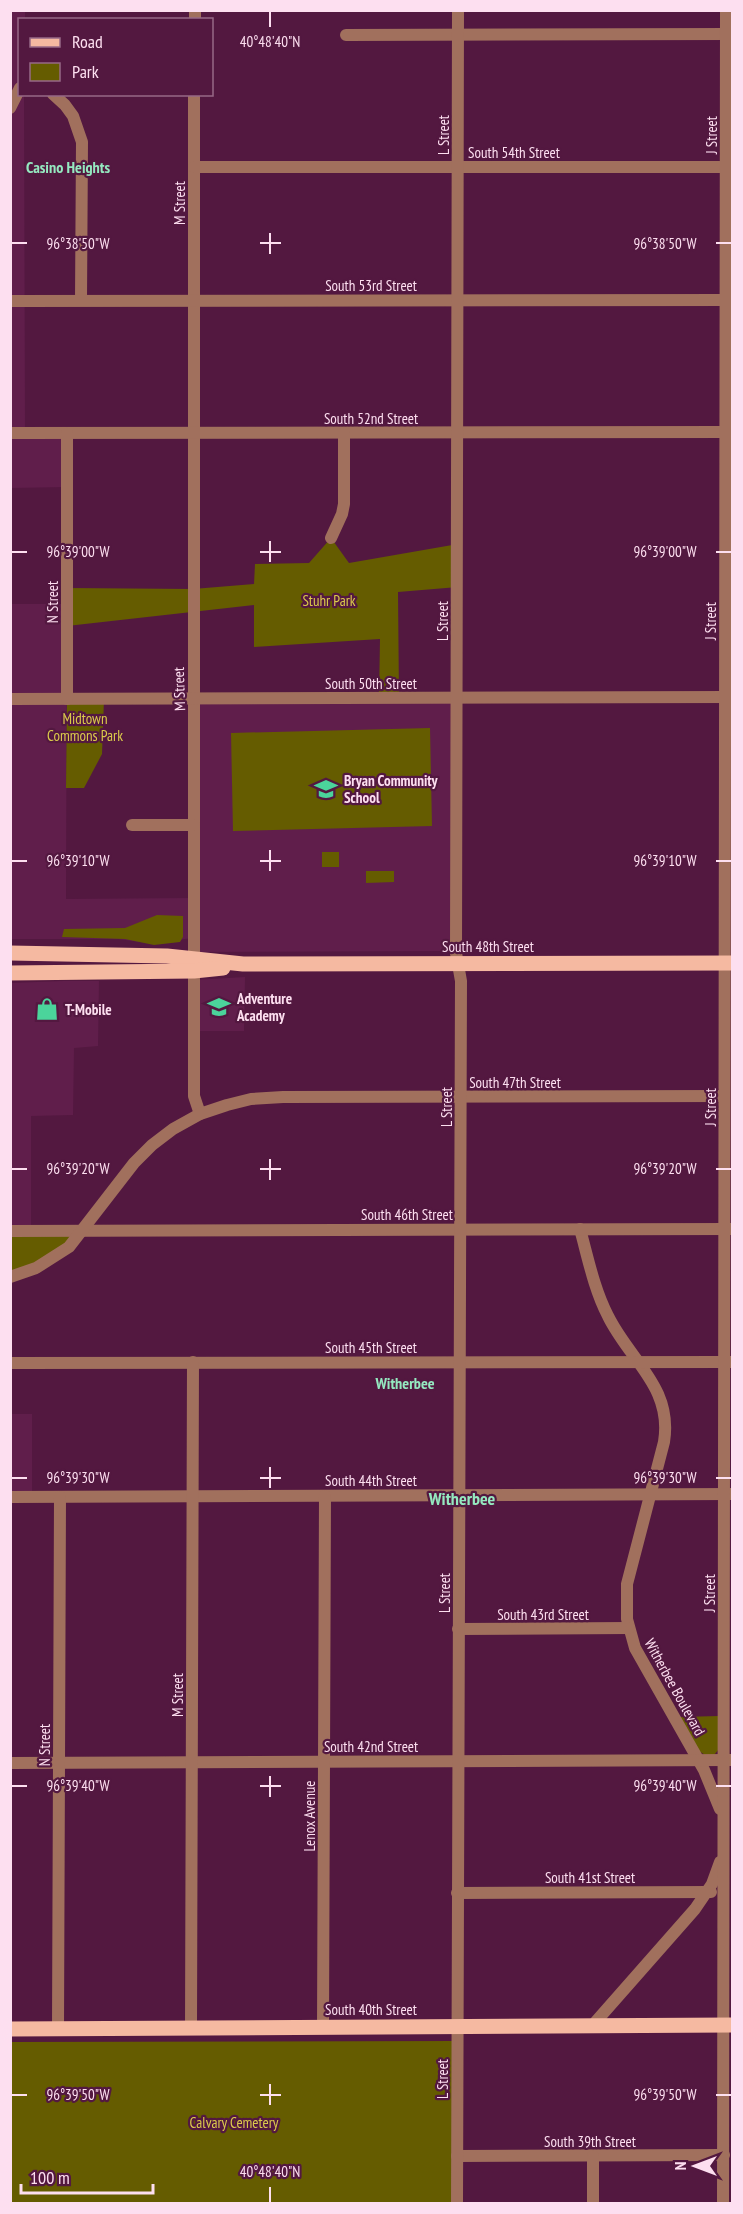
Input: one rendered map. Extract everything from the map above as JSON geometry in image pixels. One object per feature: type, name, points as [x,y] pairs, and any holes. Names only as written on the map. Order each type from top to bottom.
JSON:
[{"type":"main road","name":"South 48th Street","points":[[10,953],[127,954],[194,965]]},
{"type":"main road","name":"South 48th Street","points":[[10,973],[243,964],[729,963]]},
{"type":"main road","name":"South 40th Street","points":[[10,2030],[728,2025]]},
{"type":"street","name":"L Street","points":[[457,2204],[461,1097],[457,698],[458,10]]},
{"type":"street","name":"J Street","points":[[723,2204],[728,2025],[723,1892],[723,1827],[728,1760],[728,1228],[724,1096],[729,963],[729,300],[726,167],[729,34],[726,10]]},
{"type":"street","points":[[346,35],[729,34]]},
{"type":"street","points":[[10,108],[18,91]]},
{"type":"street","points":[[55,96],[74,116],[82,142],[81,300]]},
{"type":"street","name":"M Street","points":[[194,96],[194,1096],[200,1114]]},
{"type":"street","name":"South 54th Street","points":[[194,167],[726,167]]},
{"type":"street","name":"South 53rd Street","points":[[10,300],[729,300]]},
{"type":"street","name":"South 52nd Street","points":[[10,433],[729,432]]},
{"type":"street","name":"N Street","points":[[67,433],[67,699]]},
{"type":"street","points":[[331,538],[344,504],[344,433]]},
{"type":"street","name":"South 50th Street","points":[[10,699],[729,698]]},
{"type":"street","points":[[132,825],[194,825]]},
{"type":"street","name":"South 47th Street","points":[[200,1114],[234,1103],[267,1098],[724,1096]]},
{"type":"street","points":[[10,1277],[36,1268],[62,1253],[141,1156],[163,1137],[200,1114]]},
{"type":"street","name":"South 46th Street","points":[[10,1231],[728,1228]]},
{"type":"street","name":"Witherbee Boulevard","points":[[580,1229],[601,1302],[616,1332],[649,1375],[661,1400],[665,1420],[664,1442],[629,1574],[626,1602],[629,1628],[639,1656],[716,1795],[723,1827],[719,1863],[707,1892],[592,2026]]},
{"type":"street","name":"M Street","points":[[191,2028],[193,1362]]},
{"type":"street","name":"South 45th Street","points":[[10,1363],[728,1362]]},
{"type":"street","name":"South 44th Street","points":[[10,1497],[728,1494]]},
{"type":"street","name":"Lenox Avenue","points":[[323,2028],[325,1496]]},
{"type":"street","name":"N Street","points":[[58,2029],[60,1497]]},
{"type":"street","name":"South 43rd Street","points":[[458,1629],[629,1628]]},
{"type":"street","name":"South 42nd Street","points":[[10,1762],[728,1760]]},
{"type":"street","name":"South 41st Street","points":[[457,1893],[723,1892]]},
{"type":"street","name":"South 39th Street","points":[[457,2156],[724,2155]]},
{"type":"street","points":[[593,2156],[593,2204]]},
{"type":"shaded area","points":[[25,10],[25,18],[18,18],[18,96],[24,96],[25,433],[67,433],[67,487],[11,488],[11,507],[10,11]]},
{"type":"shaded area","name":"Bryan Community School","points":[[10,604],[67,604],[66,899],[194,898],[194,699],[457,698],[456,951],[194,952],[194,938],[148,943],[118,939],[11,939]]},
{"type":"shaded area","name":"Adventure Academy","points":[[245,977],[244,1031],[194,1031],[194,980]]},
{"type":"shaded area","points":[[99,981],[98,1046],[74,1048],[73,1115],[31,1116],[31,1231],[11,1231],[10,983]]},
{"type":"shaded area","points":[[10,1414],[32,1414],[32,1497],[11,1497]]},
{"type":"green space","name":"Stuhr Park","points":[[331,538],[349,563],[458,544],[458,587],[398,592],[399,698],[379,698],[380,639],[254,647],[254,605],[67,626],[67,588],[193,589],[254,584],[255,564],[309,563]]},
{"type":"green space","name":"Midtown Commons Park","points":[[67,699],[104,699],[102,754],[84,788],[66,788]]},
{"type":"green space","points":[[430,728],[432,826],[233,831],[231,733]]},
{"type":"green space","points":[[322,852],[339,852],[339,867],[322,867]]},
{"type":"green space","points":[[366,871],[394,871],[394,882],[366,883]]},
{"type":"green space","points":[[157,915],[183,916],[183,937],[180,942],[154,945],[125,939],[62,937],[64,929],[125,928]]},
{"type":"green space","points":[[10,1231],[81,1231],[72,1243],[11,1277]]},
{"type":"green space","points":[[719,1716],[719,1749],[714,1755],[705,1755],[699,1751],[680,1717]]},
{"type":"green space","name":"Calvary Cemetery","points":[[457,2041],[457,2203],[11,2203],[10,2042]]},
{"type":"place","name":"Bryan Community School","points":[[326,789]]},
{"type":"place","name":"Adventure Academy","points":[[219,1007]]},
{"type":"place","name":"T-Mobile","points":[[47,1009]]},
{"type":"district","name":"Casino Heights","points":[[68,167]]},
{"type":"district","name":"Witherbee","points":[[405,1383]]},
{"type":"district","name":"Witherbee","points":[[462,1498]]}]
